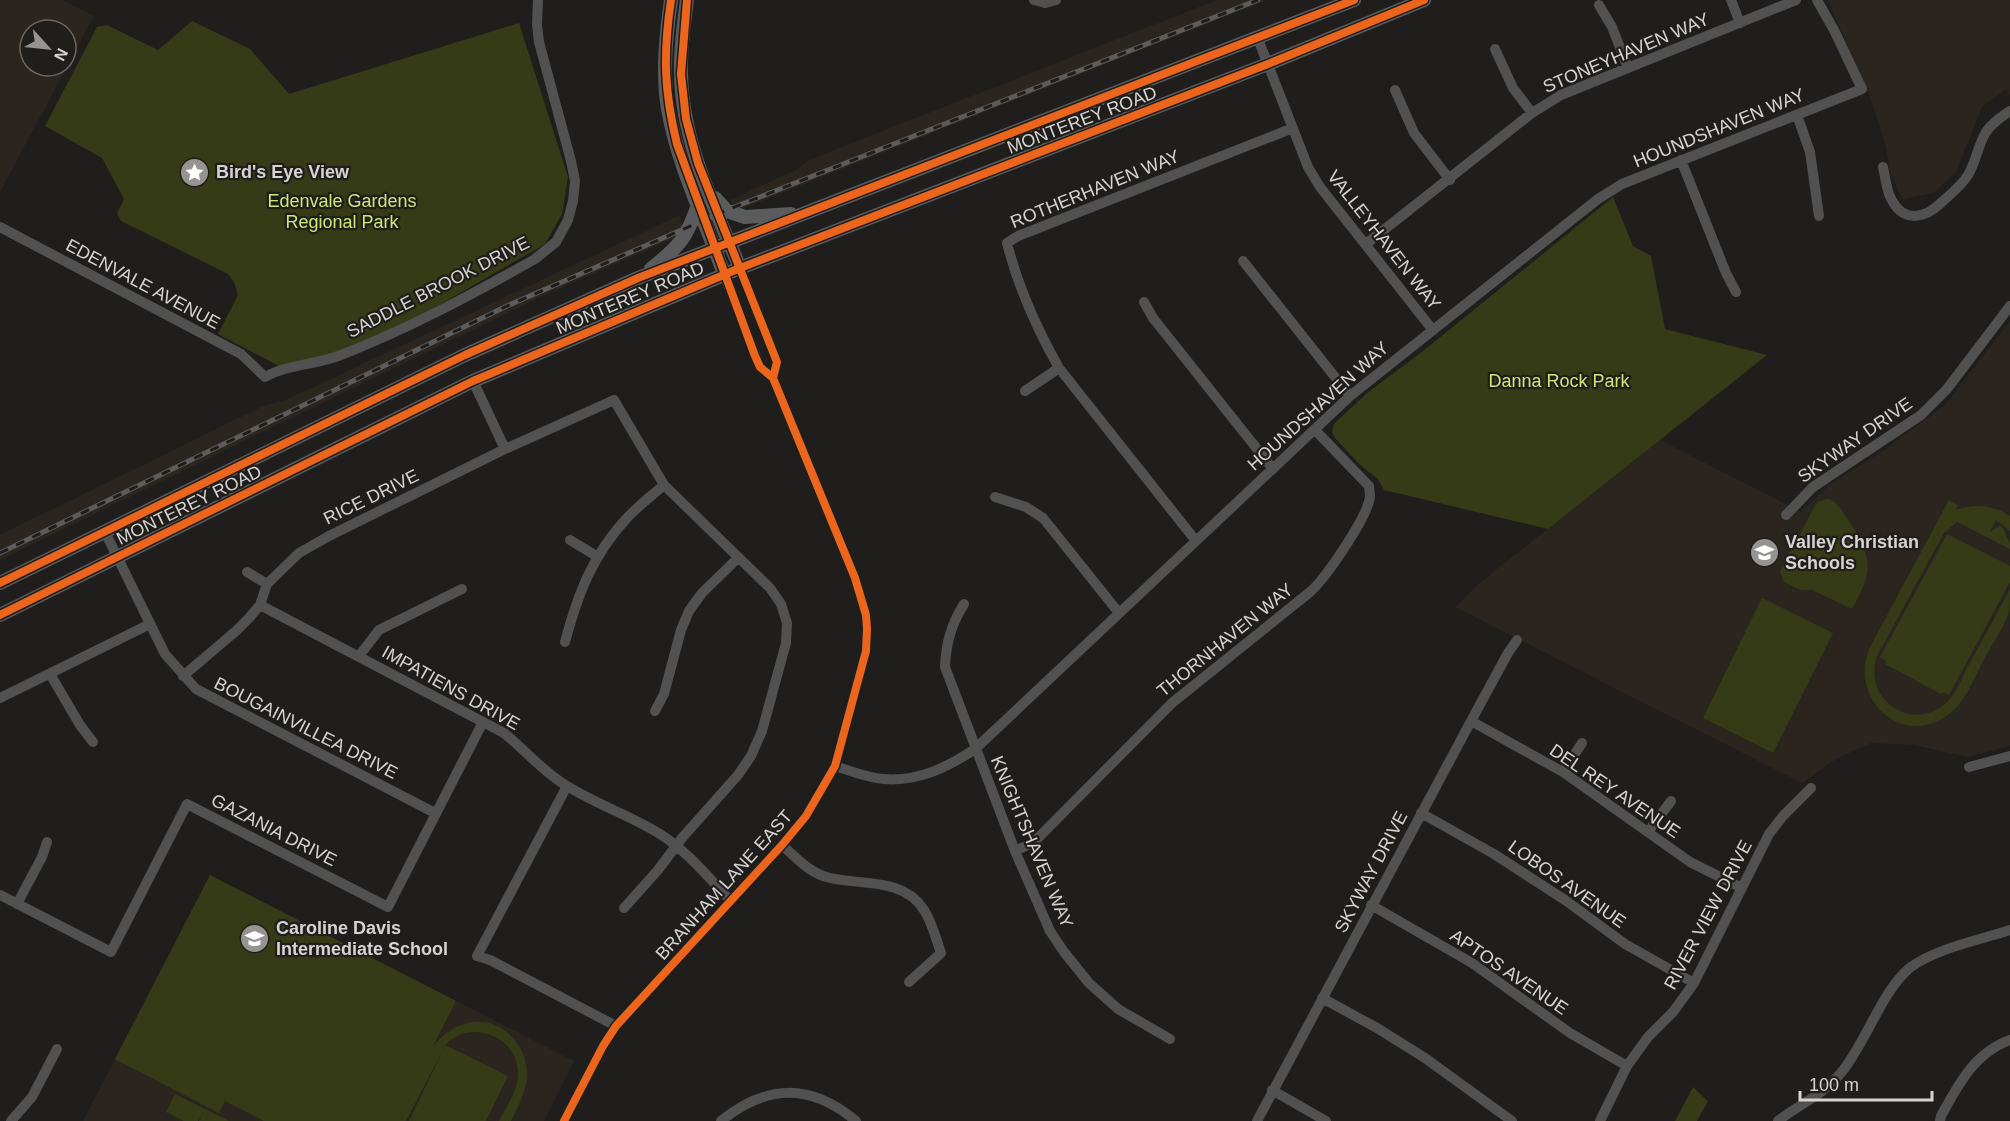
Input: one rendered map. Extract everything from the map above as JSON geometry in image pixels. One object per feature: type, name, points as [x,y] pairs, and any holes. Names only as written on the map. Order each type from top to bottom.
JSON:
[{"type":"main road","name":"BRANHAM LANE EAST","points":[[671,0],[665,70],[668,109],[677,144],[724,274]]},
{"type":"main road","name":"BRANHAM LANE EAST","points":[[687,0],[681,74],[686,119],[698,163],[740,268]]},
{"type":"main road","name":"MONTEREY ROAD","points":[[0,583],[465,355],[639,279],[1354,0]]},
{"type":"main road","name":"MONTEREY ROAD","points":[[0,615],[473,381],[724,274],[1268,64],[1424,0]]},
{"type":"main road","points":[[710,192],[727,210],[745,218],[806,213]]},
{"type":"main road","points":[[639,279],[682,242],[698,205]]},
{"type":"street","name":"SADDLE BROOK DRIVE","points":[[265,377],[275,372],[337,356],[383,338],[536,259],[556,242],[573,201],[575,181],[572,160],[539,42],[538,0]]},
{"type":"street","points":[[1034,0],[1045,3],[1056,0]]},
{"type":"street","points":[[1731,0],[1740,23]]},
{"type":"street","name":"STONEYHAVEN WAY","points":[[1366,244],[1532,113],[1561,95],[1796,0]]},
{"type":"street","name":"HOUNDSHAVEN WAY","points":[[835,766],[883,779],[902,779],[925,775],[952,764],[975,749],[1350,396],[1610,189],[1862,89],[1817,0]]},
{"type":"street","points":[[1599,5],[1612,27],[1628,68]]},
{"type":"street","name":"VALLEYHAVEN WAY","points":[[1258,39],[1308,167],[1320,187],[1432,329]]},
{"type":"street","points":[[1495,49],[1513,88],[1532,113]]},
{"type":"street","points":[[1395,90],[1414,134],[1450,180]]},
{"type":"street","points":[[1883,167],[1889,194],[1894,202],[1903,212],[1923,217],[1933,211],[1963,183],[1986,133],[1998,119],[2010,111]]},
{"type":"street","points":[[1797,115],[1810,152],[1819,216]]},
{"type":"street","name":"ROTHERHAVEN WAY","points":[[1196,541],[1059,368],[1042,337],[1007,243],[1018,236],[1095,205],[1293,128]]},
{"type":"street","points":[[1681,160],[1726,273],[1736,292]]},
{"type":"street","name":"EDENVALE AVENUE","points":[[0,227],[241,354],[265,377]]},
{"type":"street","points":[[1243,261],[1350,396]]},
{"type":"street","name":"BRANHAM LANE EAST","points":[[740,268],[777,362],[773,378]]},
{"type":"street","name":"BRANHAM LANE EAST","points":[[569,1120],[592,1066],[616,1026],[806,816],[835,766],[866,651],[866,615],[855,578],[773,378],[760,367],[724,274]]},
{"type":"street","points":[[1144,302],[1153,318],[1273,469]]},
{"type":"street","name":"SKYWAY DRIVE","points":[[1785,515],[1813,487],[1921,415],[1947,389],[2010,306]]},
{"type":"street","points":[[1025,391],[1059,368]]},
{"type":"street","points":[[473,381],[505,449]]},
{"type":"street","name":"RICE DRIVE","points":[[183,676],[237,631],[260,605],[267,584],[299,553],[328,536],[505,449],[614,400],[664,485]]},
{"type":"street","name":"THORNHAVEN WAY","points":[[1015,851],[1034,842],[1172,704],[1310,591],[1326,575],[1346,545],[1368,504],[1370,495],[1369,486],[1315,430]]},
{"type":"street","points":[[565,642],[577,599],[604,545],[627,518],[664,485],[770,588],[781,604],[787,623],[786,643],[762,731],[751,756],[738,775],[624,908]]},
{"type":"street","points":[[995,497],[1026,507],[1043,518],[1119,613]]},
{"type":"street","name":"BOUGAINVILLEA DRIVE","points":[[105,532],[165,654],[196,689],[435,813]]},
{"type":"street","points":[[570,540],[597,557]]},
{"type":"street","points":[[655,711],[664,694],[681,630],[689,610],[702,593],[738,558]]},
{"type":"street","points":[[247,573],[267,584]]},
{"type":"street","points":[[359,656],[379,630],[462,589]]},
{"type":"street","name":"KNIGHTSHAVEN WAY","points":[[964,604],[953,623],[946,644],[945,667],[1040,911],[1064,952],[1089,983],[1118,1008],[1170,1039]]},
{"type":"street","name":"IMPATIENS DRIVE","points":[[260,605],[504,733],[525,749],[542,768],[567,786],[660,834],[676,846],[730,900]]},
{"type":"street","points":[[0,698],[150,624]]},
{"type":"street","name":"SKYWAY DRIVE","points":[[1257,1121],[1371,905],[1517,640]]},
{"type":"street","points":[[51,674],[80,725],[93,742]]},
{"type":"street","name":"DEL REY AVENUE","points":[[1471,721],[1563,772],[1690,862],[1742,888]]},
{"type":"street","name":"GAZANIA DRIVE","points":[[0,895],[111,952],[187,804],[388,907],[483,722]]},
{"type":"street","points":[[1563,772],[1582,743]]},
{"type":"street","points":[[1969,767],[2010,756]]},
{"type":"street","points":[[567,786],[477,956],[490,960],[616,1026]]},
{"type":"street","name":"RIVER VIEW DRIVE","points":[[1600,1121],[1627,1066],[1648,1037],[1673,1012],[1694,983],[1769,834],[1811,788]]},
{"type":"street","points":[[1648,832],[1671,801]]},
{"type":"street","name":"LOBOS AVENUE","points":[[1421,813],[1494,854],[1565,900],[1625,944],[1694,983]]},
{"type":"street","points":[[17,904],[42,857],[47,842]]},
{"type":"street","points":[[782,845],[805,866],[820,875],[838,880],[883,884],[898,888],[925,910],[941,953],[909,982]]},
{"type":"street","name":"APTOS AVENUE","points":[[1371,905],[1472,963],[1570,1034],[1627,1066]]},
{"type":"street","points":[[1778,1121],[1820,1094],[1839,1076],[1856,1053],[1893,986],[1911,968],[1932,956],[2010,930]]},
{"type":"street","points":[[1322,998],[1425,1058],[1512,1121]]},
{"type":"street","points":[[1940,1121],[1965,1074],[1983,1055],[2010,1040]]},
{"type":"street","points":[[11,1121],[32,1097],[57,1049]]},
{"type":"street","points":[[1272,1090],[1326,1121]]},
{"type":"street","points":[[721,1121],[754,1099],[780,1092],[797,1091],[832,1104],[856,1121]]},
{"type":"shaded area","points":[[0,0],[62,0],[94,16],[78,46],[78,18],[18,18],[18,78],[61,78],[0,192]]},
{"type":"shaded area","points":[[1217,0],[1267,0],[744,208],[735,209],[730,200],[794,171],[811,159]]},
{"type":"shaded area","points":[[1828,0],[2010,0],[2010,96],[2006,89],[1982,107],[1956,172],[1934,193],[1902,199],[1890,171],[1885,143],[1870,96]]},
{"type":"shaded area","points":[[680,215],[683,226],[678,228],[679,233],[675,240],[667,241],[538,298],[0,560],[0,535],[263,406],[288,399]]},
{"type":"shaded area","name":"Valley Christian Schools","points":[[2010,321],[2010,746],[1968,757],[1914,745],[1871,743],[1836,759],[1802,783],[1455,607],[1488,576],[1660,440],[1801,512],[1828,486],[1884,450],[1945,405]]},
{"type":"shaded area","name":"Caroline Davis Intermediate School","points":[[210,875],[574,1061],[544,1121],[83,1121]]},
{"type":"green space","name":"Edenvale Gardens Regional Park","points":[[192,21],[250,49],[289,94],[519,23],[568,177],[562,214],[545,244],[420,316],[349,349],[281,367],[218,334],[238,295],[234,282],[228,274],[121,221],[117,213],[124,199],[102,158],[45,126],[70,78],[78,78],[78,63],[97,27],[107,25],[158,50]]},
{"type":"green space","name":"Danna Rock Park","points":[[1613,197],[1633,246],[1651,256],[1665,329],[1767,355],[1548,529],[1384,490],[1377,478],[1360,465],[1335,438],[1332,432],[1334,424],[1367,393],[1423,351]]},
{"type":"green space","points":[[1827,499],[1841,509],[1866,553],[1867,573],[1852,609],[1812,590],[1801,590],[1784,582],[1780,571],[1817,502]]},
{"type":"green space","points":[[1949,500],[1958,505],[1956,510],[1970,506],[1984,506],[1997,509],[2010,516],[2010,531],[1996,520],[1990,532],[2001,525],[2010,543],[2010,549],[1957,522],[1944,533],[1876,658],[1874,671],[1880,694],[1896,709],[1911,714],[1926,714],[1941,707],[1951,698],[2010,589],[2009,612],[1960,703],[1948,715],[1930,724],[1913,726],[1897,722],[1883,713],[1873,700],[1866,684],[1865,666],[1870,647]]},
{"type":"green space","points":[[1947,534],[2010,566],[2010,582],[1949,695],[1943,692],[1941,694],[1885,664],[1886,661],[1880,657]]},
{"type":"green space","points":[[1762,598],[1833,633],[1773,753],[1703,718]]},
{"type":"green space","name":"Caroline Davis Intermediate School","points":[[210,875],[456,1001],[433,1046],[458,1026],[468,1023],[491,1024],[511,1035],[523,1054],[527,1077],[519,1105],[511,1121],[499,1121],[516,1086],[518,1073],[516,1060],[510,1049],[501,1041],[479,1032],[455,1037],[445,1045],[508,1076],[486,1121],[409,1121],[445,1046],[406,1121],[264,1121],[225,1101],[219,1113],[115,1059]]},
{"type":"green space","points":[[1693,1087],[1708,1101],[1697,1121],[1675,1121]]},
{"type":"green space","points":[[175,1094],[229,1121],[199,1121],[204,1111],[198,1121],[184,1121],[166,1112]]},
{"type":"railway","points":[[0,553],[507,306],[732,208],[1258,0]]},
{"type":"cycle path","points":[[564,1121],[603,1046],[616,1026],[806,816],[835,766],[866,651],[866,615],[855,578],[773,378],[760,367],[755,356],[677,144],[669,107],[666,72],[671,0]]},
{"type":"cycle path","points":[[687,0],[681,74],[686,119],[698,163],[777,362],[773,378]]},
{"type":"cycle path","points":[[0,583],[465,355],[638,278],[1354,0]]},
{"type":"cycle path","points":[[0,615],[473,381],[740,268],[1268,64],[1424,0]]},
{"type":"place","name":"Bird's Eye View","points":[[195,172]]},
{"type":"place","name":"Valley Christian Schools","points":[[1764,552]]},
{"type":"place","name":"Caroline Davis Intermediate School","points":[[255,938]]}]
